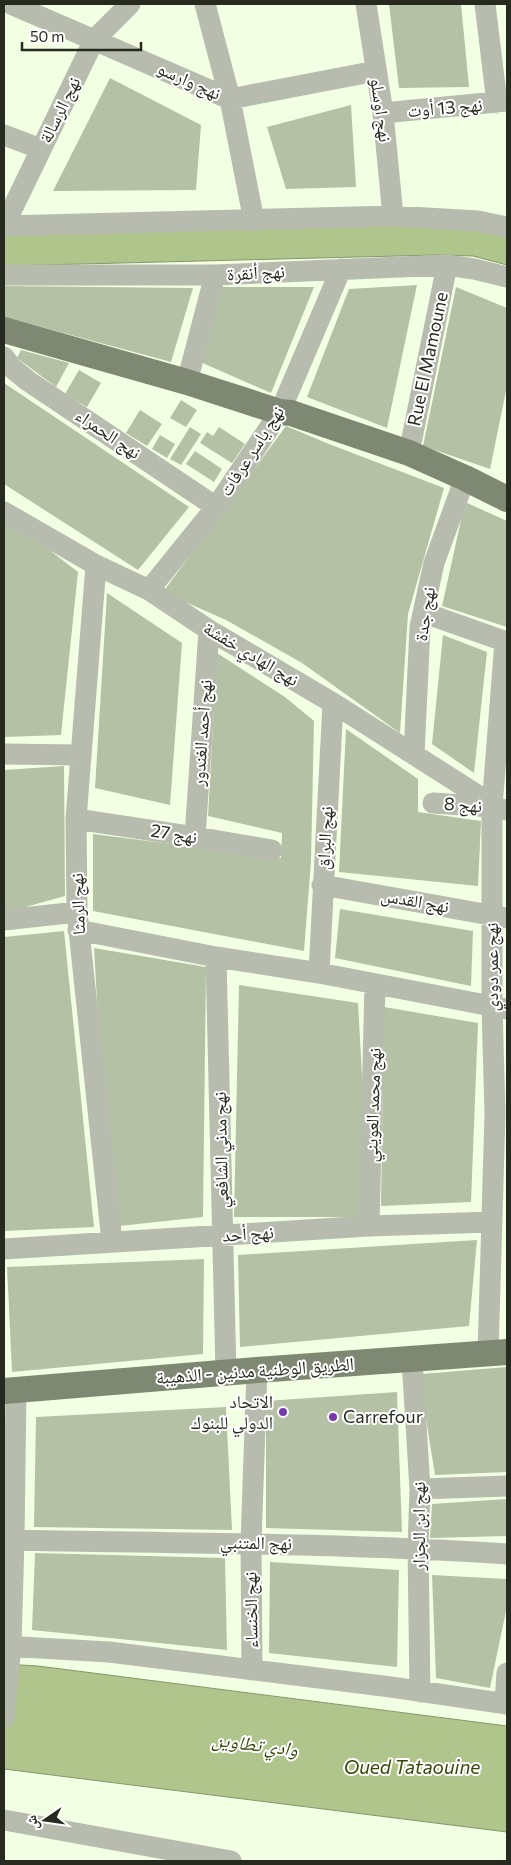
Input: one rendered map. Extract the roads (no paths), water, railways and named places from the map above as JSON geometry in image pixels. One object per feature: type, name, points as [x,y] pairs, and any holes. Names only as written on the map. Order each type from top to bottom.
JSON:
[{"type":"main road","points":[[4,330],[187,382],[280,412],[291,413],[409,453],[507,499]]},
{"type":"main road","name":"الطريق الوطنية مدنين - الذهيبة","points":[[10,1391],[257,1370],[498,1353]]},
{"type":"street","name":"نهج وارسو","points":[[11,4],[230,99],[376,71]]},
{"type":"street","name":"نهج الرسالة","points":[[4,226],[94,40],[130,4]]},
{"type":"street","points":[[205,4],[230,99],[254,221]]},
{"type":"street","name":"نهج اوسلو","points":[[366,4],[383,113],[394,216]]},
{"type":"street","points":[[485,4],[502,102]]},
{"type":"street","name":"نهج 13 أوت","points":[[383,113],[502,102]]},
{"type":"street","points":[[4,135],[41,149]]},
{"type":"street","points":[[4,226],[394,216],[478,221],[507,227]]},
{"type":"street","name":"نهج أنقرة","points":[[4,275],[215,275],[447,265],[474,268],[507,277]]},
{"type":"street","name":"Rue El Mamoune","points":[[409,453],[447,265]]},
{"type":"street","name":"نهج ياسر عرفات","points":[[149,590],[216,506],[280,412],[341,269]]},
{"type":"street","points":[[187,382],[215,275]]},
{"type":"street","name":"نهج الحمراء","points":[[4,357],[12,368],[28,381],[216,506]]},
{"type":"street","name":"نهج جدة","points":[[414,755],[420,628],[434,563],[465,478]]},
{"type":"street","name":"نهج الهادي خفشة","points":[[4,512],[96,565],[149,590],[208,630],[333,703],[497,808]]},
{"type":"street","name":"نهج الرمثا","points":[[96,565],[76,819],[77,921],[112,1242]]},
{"type":"street","points":[[422,618],[433,616],[506,642]]},
{"type":"street","name":"نهج أحمد الغندور","points":[[195,836],[208,630]]},
{"type":"street","name":"نهج عمر دودي","points":[[498,1353],[492,1222],[501,1115],[500,916],[497,808],[506,642]]},
{"type":"street","name":"نهج البراق","points":[[319,973],[322,885],[333,703]]},
{"type":"street","points":[[4,754],[80,755]]},
{"type":"street","name":"نهج 8","points":[[433,803],[497,808]]},
{"type":"street","name":"نهج 27","points":[[76,819],[195,836],[272,850]]},
{"type":"street","name":"نهج القدس","points":[[322,885],[500,916]]},
{"type":"street","points":[[4,920],[77,921],[216,957],[319,973],[499,1008]]},
{"type":"street","name":"نهج مدني الشافعي","points":[[216,957],[226,1373]]},
{"type":"street","name":"نهج محمد العويني","points":[[369,1226],[375,985]]},
{"type":"street","name":"نهج أحد","points":[[4,1249],[369,1226],[492,1222]]},
{"type":"street","name":"نهج ابن الجزار","points":[[412,1360],[420,1489],[418,1548],[420,1692]]},
{"type":"street","name":"نهج الخنساء","points":[[252,1670],[250,1543],[257,1370]]},
{"type":"street","points":[[4,1718],[9,1651],[10,1391]]},
{"type":"street","points":[[420,1489],[507,1486]]},
{"type":"street","name":"نهج المتنبي","points":[[9,1540],[250,1543],[418,1548],[507,1554]]},
{"type":"street","points":[[9,1651],[109,1652],[506,1703],[507,1673]]},
{"type":"street","points":[[4,1820],[230,1861]]},
{"type":"water","points":[[434,222],[507,230],[507,265],[473,256],[436,255],[4,266],[4,229]]},
{"type":"water","name":"Oued Tataouine","points":[[4,1664],[38,1666],[507,1726],[507,1832],[4,1769]]},
{"type":"place","name":"الاتحاد الدولي للبنوك","points":[[283,1412]]},
{"type":"place","name":"Carrefour","points":[[333,1417]]},
{"type":"water label","name":"وادي تطاوين","points":[[255,1744]]}]
